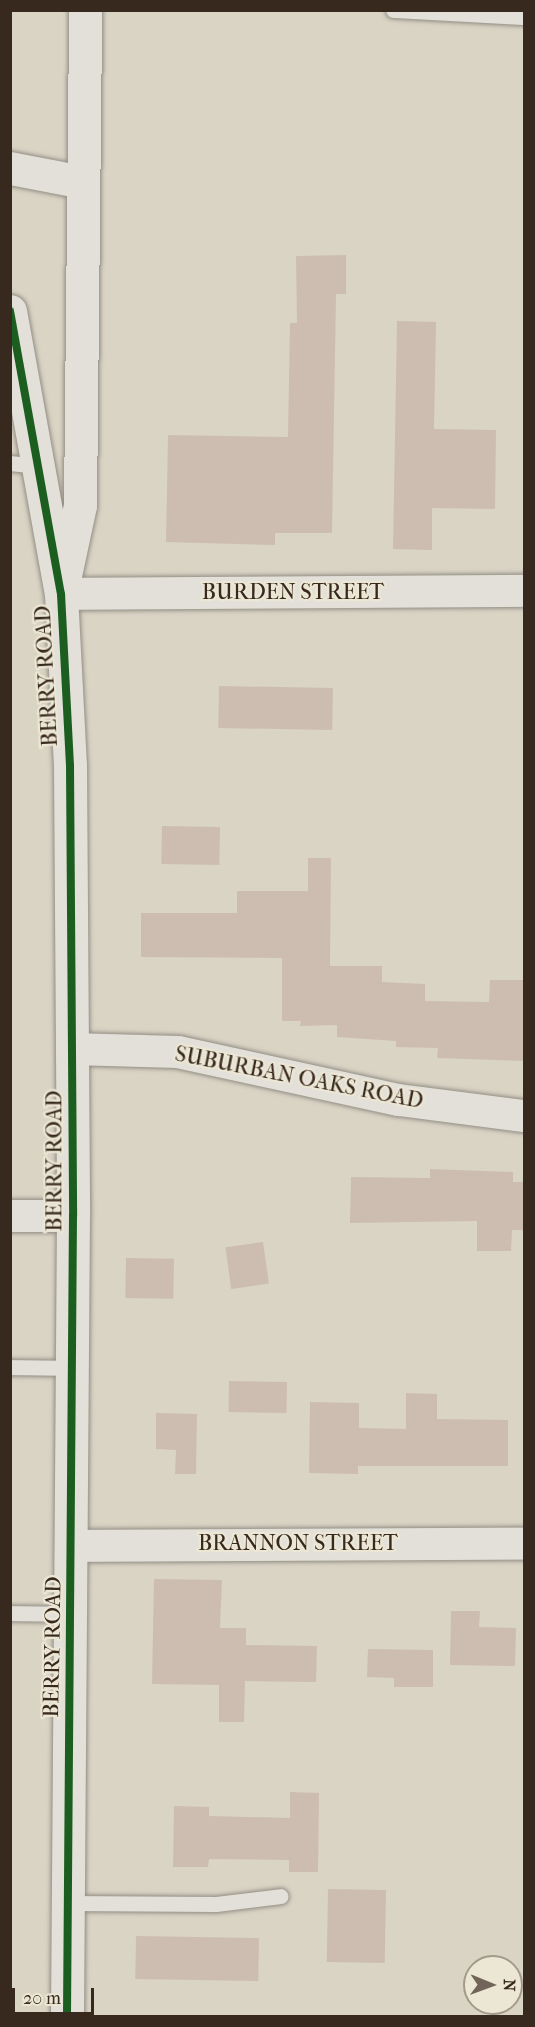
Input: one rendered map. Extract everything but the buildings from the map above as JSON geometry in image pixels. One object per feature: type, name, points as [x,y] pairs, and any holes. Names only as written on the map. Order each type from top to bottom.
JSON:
[{"type":"street","points":[[61,594],[80,505],[85,10]]},
{"type":"street","points":[[10,168],[83,182]]},
{"type":"street","name":"BERRY ROAD","points":[[10,311],[24,464],[61,594],[70,766],[73,1368],[67,2016]]},
{"type":"street","name":"BURDEN STREET","points":[[61,594],[525,591]]},
{"type":"street","name":"SUBURBAN OAKS ROAD","points":[[72,1049],[178,1052],[399,1100],[525,1116]]},
{"type":"street","points":[[10,1216],[73,1216]]},
{"type":"street","name":"BRANNON STREET","points":[[72,1546],[525,1544]]},
{"type":"lane","points":[[393,10],[525,16]]},
{"type":"lane","points":[[10,1367],[73,1368]]},
{"type":"lane","points":[[10,1613],[71,1614]]},
{"type":"lane","points":[[68,1903],[216,1904],[281,1896]]},
{"type":"cycle path","points":[[10,311],[61,594],[70,766],[73,1216],[67,2016]]}]
